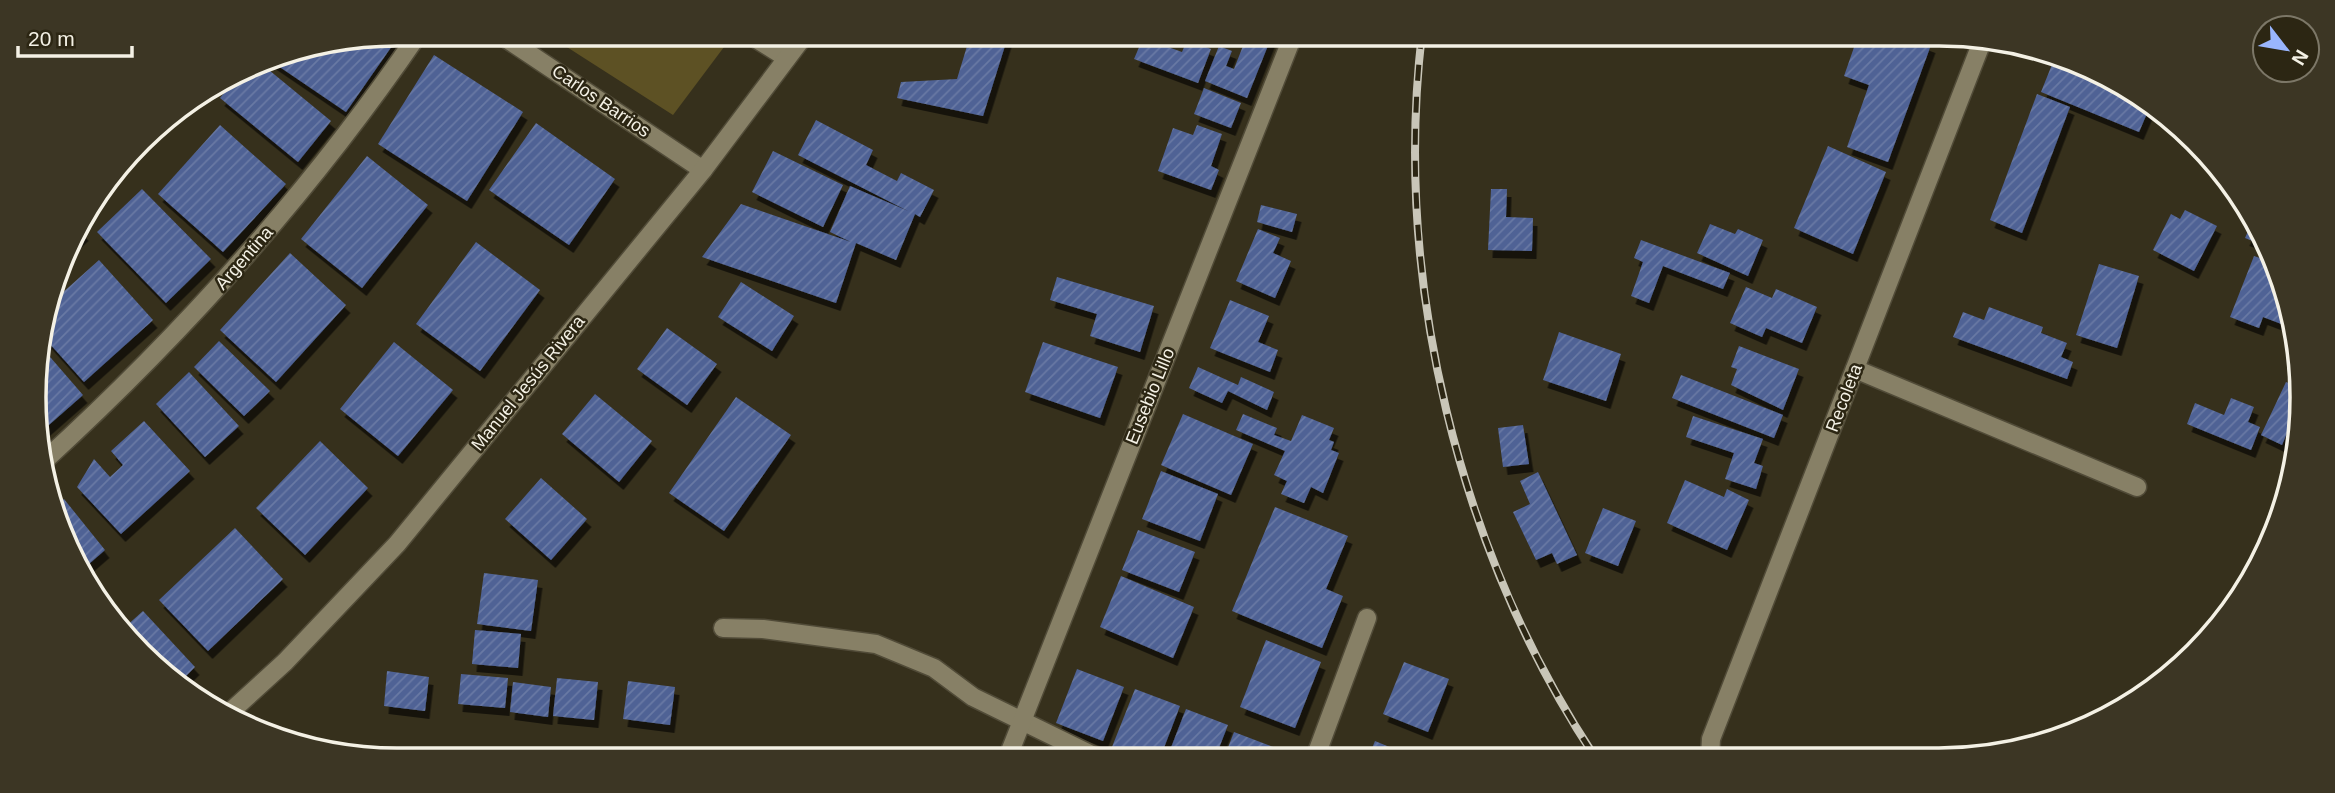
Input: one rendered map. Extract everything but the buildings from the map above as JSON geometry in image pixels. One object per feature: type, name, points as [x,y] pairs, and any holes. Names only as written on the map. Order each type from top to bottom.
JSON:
[{"type":"street","name":"Argentina","points":[[51,455],[158,353],[218,288],[337,147],[410,46]]},
{"type":"street","name":"Carlos Barrios","points":[[517,46],[703,170]]},
{"type":"street","points":[[768,46],[787,58]]},
{"type":"street","name":"Manuel Jesús Rivera","points":[[236,708],[285,662],[397,544],[703,170],[796,46]]},
{"type":"street","name":"Eusebio Lillo","points":[[1011,748],[1289,46]]},
{"type":"street","name":"Recoleta","points":[[1711,748],[1712,739],[1979,48]]},
{"type":"street","points":[[1855,369],[2137,487]]},
{"type":"street","points":[[1319,748],[1367,618]]},
{"type":"street","points":[[723,628],[763,629],[876,644],[934,668],[973,697],[1077,748]]},
{"type":"shaded area","points":[[565,46],[725,46],[673,115]]},
{"type":"railway","points":[[1421,46],[1415,127],[1418,221],[1428,316],[1446,410],[1472,502],[1506,591],[1547,677],[1590,748]]}]
